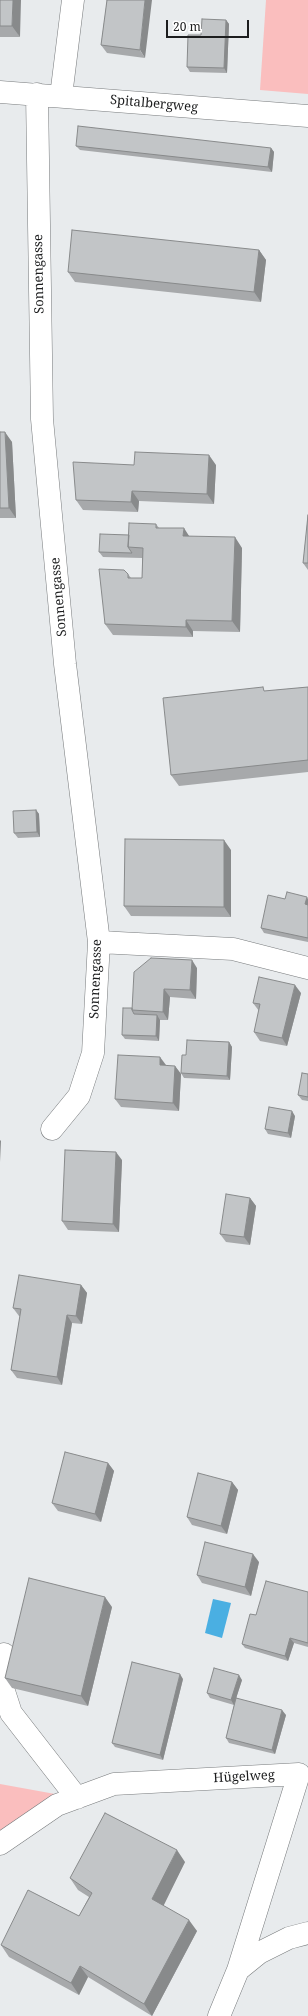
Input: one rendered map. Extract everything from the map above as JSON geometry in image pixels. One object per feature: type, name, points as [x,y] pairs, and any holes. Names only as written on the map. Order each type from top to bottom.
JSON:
[{"type":"street","points":[[61,96],[73,0]]},
{"type":"street","name":"Spitalbergweg","points":[[0,92],[308,116]]},
{"type":"street","name":"Sonnengasse","points":[[37,94],[42,419],[65,664],[99,942],[93,1053],[79,1096],[52,1129]]},
{"type":"street","points":[[99,942],[233,949],[308,968]]},
{"type":"street","points":[[4,1654],[0,1679],[11,1713],[77,1798]]},
{"type":"street","name":"Hügelweg","points":[[0,1844],[57,1805],[114,1784],[299,1774],[238,1970]]},
{"type":"street","points":[[218,2016],[238,1970],[258,1953],[289,1938],[308,1933]]},
{"type":"shaded area","points":[[266,0],[308,0],[308,94],[260,90]]},
{"type":"shaded area","points":[[0,1784],[77,1798],[0,1844]]},
{"type":"water","points":[[213,1599],[231,1603],[222,1638],[205,1633]]},
{"type":"building","points":[[0,0],[13,0],[12,26],[0,26]]},
{"type":"building","points":[[107,0],[145,0],[140,50],[101,45]]},
{"type":"building","points":[[202,19],[226,20],[224,68],[187,67],[188,35],[201,35]]},
{"type":"building","points":[[78,126],[271,148],[268,167],[76,146]]},
{"type":"building","points":[[72,230],[259,250],[254,292],[68,272]]},
{"type":"building","points":[[0,432],[5,432],[9,508],[0,508]]},
{"type":"building","points":[[135,452],[209,455],[207,494],[132,491],[131,502],[76,500],[73,462],[134,465]]},
{"type":"building","points":[[308,515],[308,563],[303,563]]},
{"type":"building","points":[[129,523],[156,524],[156,528],[184,528],[183,536],[235,537],[232,621],[186,620],[186,627],[105,624],[99,569],[124,570],[128,574],[128,578],[142,578],[143,548],[128,547]]},
{"type":"building","points":[[100,534],[129,535],[128,547],[132,553],[99,552]]},
{"type":"building","points":[[263,687],[264,691],[308,687],[308,760],[171,775],[163,698]]},
{"type":"building","points":[[36,810],[37,832],[14,833],[13,811]]},
{"type":"building","points":[[125,839],[224,840],[224,907],[124,906]]},
{"type":"building","points":[[287,892],[307,897],[305,904],[308,905],[308,938],[261,928],[268,895],[285,899]]},
{"type":"building","points":[[151,958],[192,960],[190,990],[164,989],[163,1012],[132,1010],[134,972]]},
{"type":"building","points":[[259,977],[295,985],[282,1038],[254,1032],[260,1004],[253,1003]]},
{"type":"building","points":[[123,1008],[132,1008],[134,1014],[157,1015],[156,1036],[122,1035]]},
{"type":"building","points":[[187,1040],[229,1042],[227,1076],[181,1073],[182,1055],[186,1055]]},
{"type":"building","points":[[118,1055],[160,1057],[160,1065],[175,1066],[173,1103],[115,1099]]},
{"type":"building","points":[[302,1073],[308,1074],[308,1097],[298,1095]]},
{"type":"building","points":[[269,1107],[292,1111],[288,1133],[265,1129]]},
{"type":"building","points":[[65,1150],[116,1152],[113,1224],[62,1221]]},
{"type":"building","points":[[226,1194],[250,1198],[244,1237],[220,1234]]},
{"type":"building","points":[[19,1275],[81,1285],[76,1316],[67,1315],[57,1377],[11,1370],[21,1309],[13,1308]]},
{"type":"building","points":[[65,1452],[108,1463],[95,1514],[52,1503]]},
{"type":"building","points":[[198,1473],[232,1482],[221,1526],[187,1517]]},
{"type":"building","points":[[205,1542],[253,1554],[245,1587],[197,1575]]},
{"type":"building","points":[[29,1578],[105,1597],[81,1696],[5,1678]]},
{"type":"building","points":[[266,1581],[308,1592],[308,1643],[290,1638],[285,1656],[242,1644],[250,1614],[256,1615]]},
{"type":"building","points":[[132,1662],[180,1674],[160,1755],[112,1743]]},
{"type":"building","points":[[214,1668],[239,1675],[231,1700],[207,1693]]},
{"type":"building","points":[[236,1698],[282,1710],[272,1750],[226,1738]]},
{"type":"building","points":[[105,1813],[177,1850],[152,1899],[189,1920],[144,2004],[80,1966],[71,1983],[1,1945],[28,1890],[79,1916],[92,1893],[70,1878]]}]
